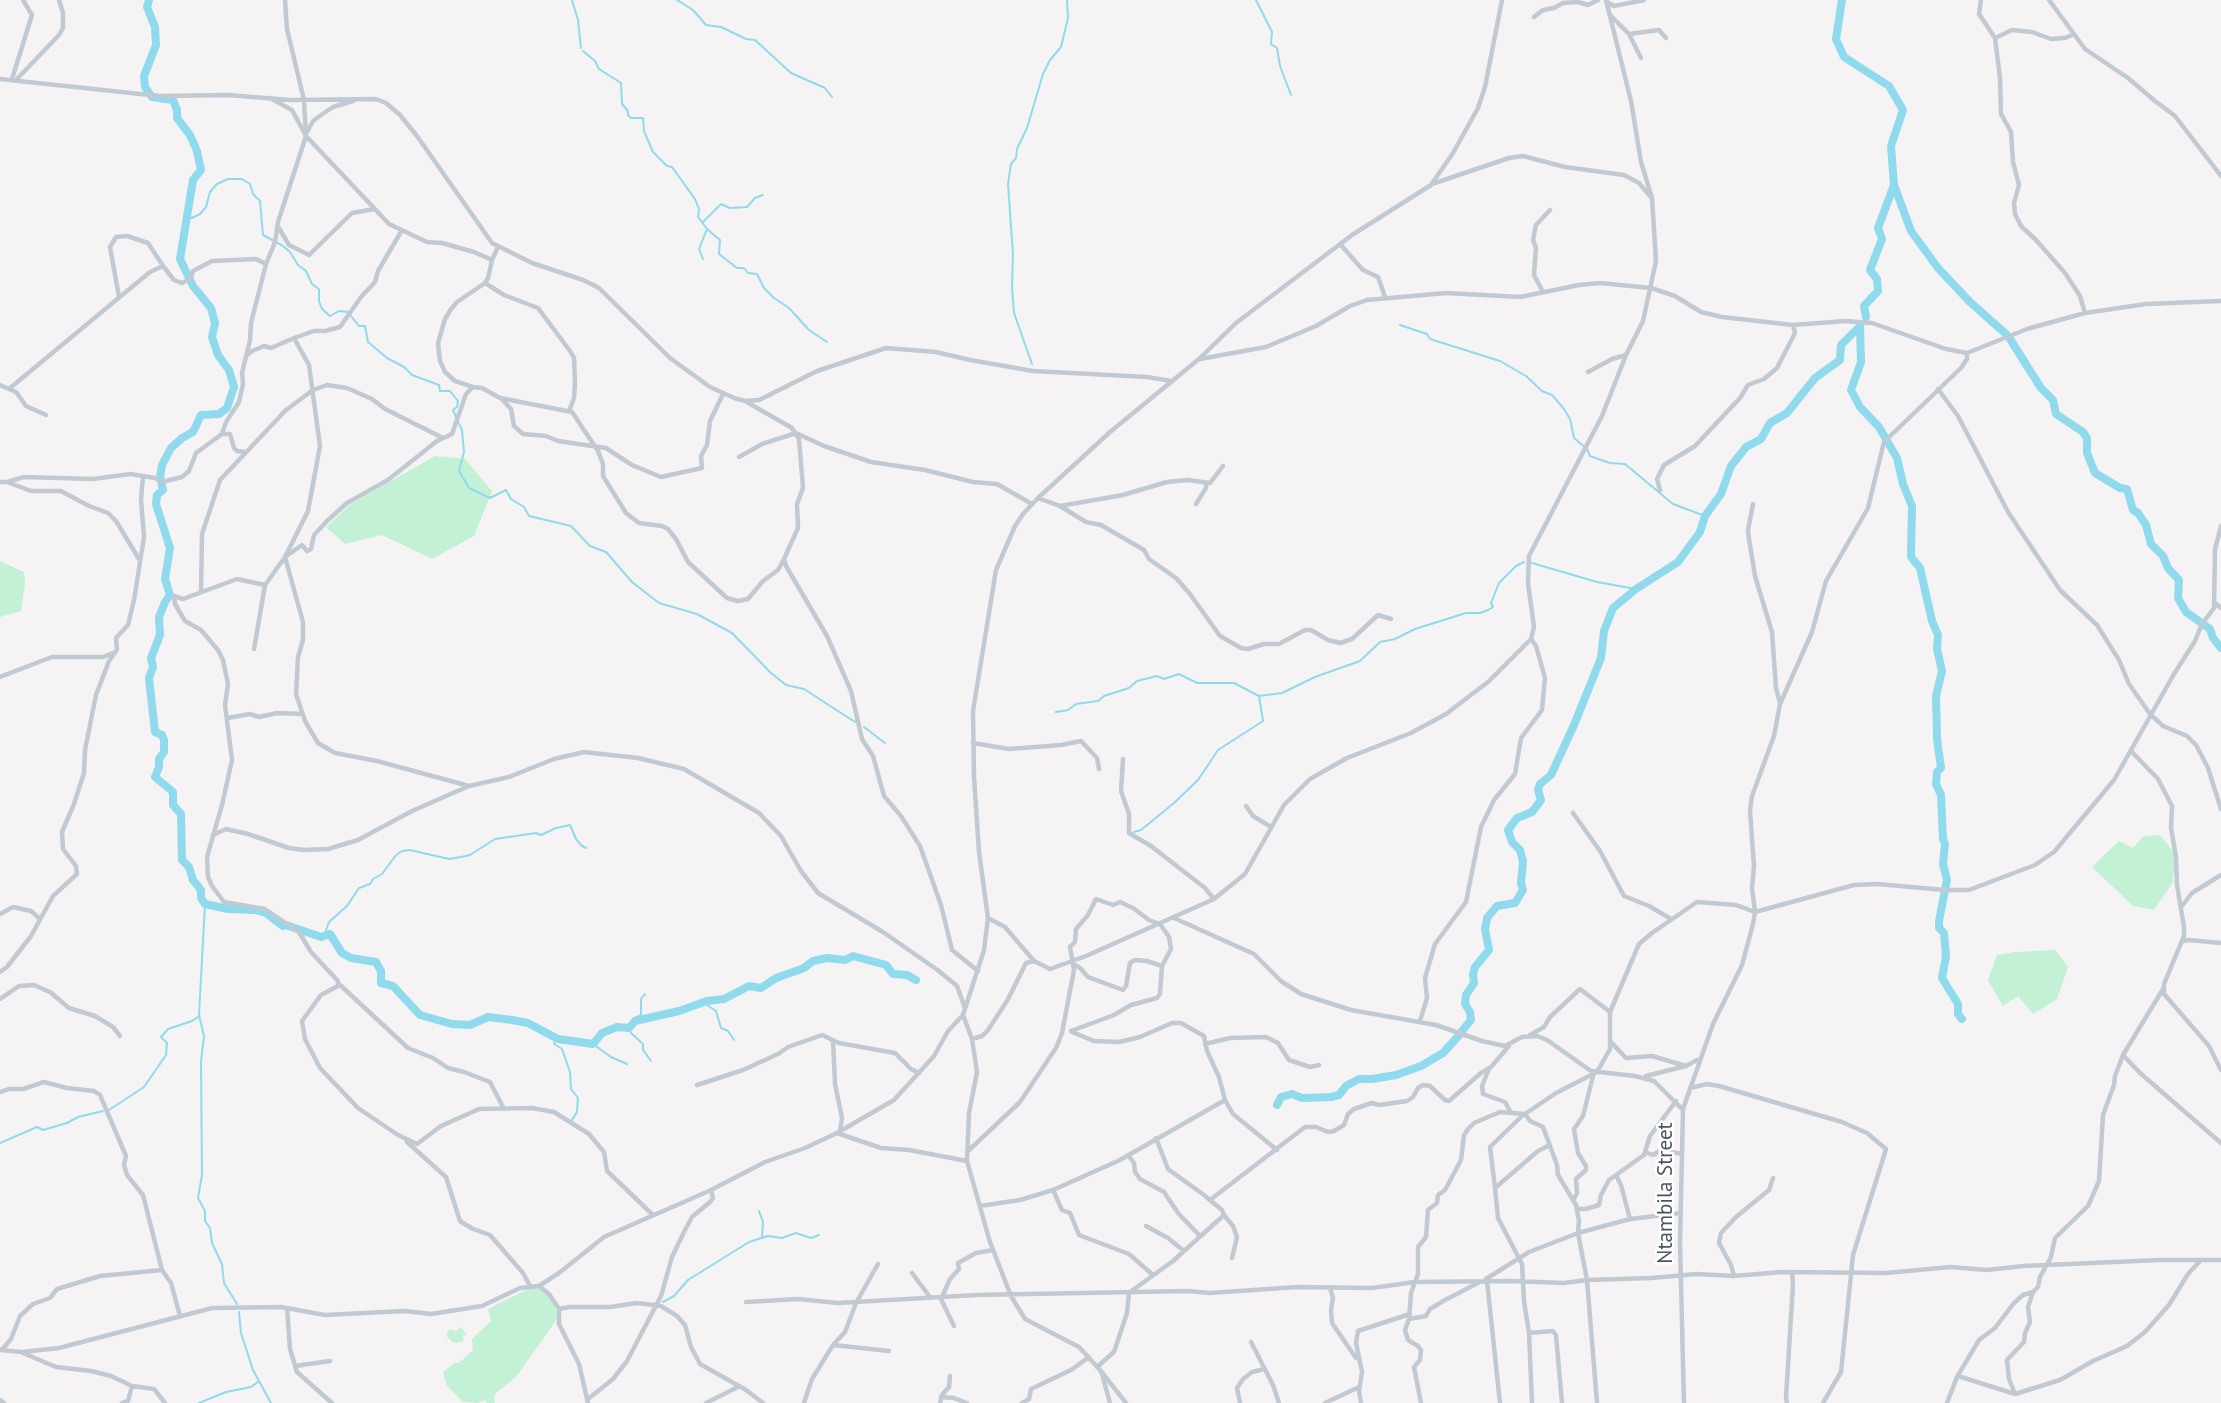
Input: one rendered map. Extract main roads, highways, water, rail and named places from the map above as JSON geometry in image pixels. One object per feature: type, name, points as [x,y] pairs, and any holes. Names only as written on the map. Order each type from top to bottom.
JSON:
[{"type":"waterway","points":[[149,0],[147,7],[155,27],[156,45],[144,76],[145,87],[152,97],[173,100],[177,118],[190,135],[197,151],[201,170],[193,180],[180,259],[193,286],[211,308],[215,323],[212,337],[218,355],[229,370],[234,387],[227,408],[219,414],[201,415],[193,432],[171,448],[162,465],[160,477],[163,490],[157,495],[156,504],[170,548],[165,579],[170,595],[159,617],[160,635],[151,658],[153,667],[149,678],[155,732],[162,735],[164,740],[164,752],[159,759],[155,777],[173,792],[173,805],[181,814],[182,860],[189,867],[205,904],[228,909],[256,910],[266,913],[283,926],[321,937],[330,934],[342,953],[351,958],[376,962],[381,971],[381,983],[393,986],[420,1015],[452,1024],[470,1025],[488,1017],[512,1020],[528,1023],[558,1039],[593,1044],[602,1033],[617,1027],[629,1028],[635,1021],[679,1011],[707,1001],[724,999],[749,986],[761,988],[813,961],[827,958],[845,960],[853,956],[886,965],[893,974],[907,975],[916,980]]},
{"type":"waterway","points":[[572,0],[578,20],[581,48]]},
{"type":"waterway","points":[[677,0],[693,10],[706,25],[721,27],[746,39],[755,40],[791,73],[825,88],[832,97]]},
{"type":"waterway","points":[[1032,364],[1014,313],[1008,184],[1011,164],[1016,158],[1017,149],[1027,128],[1043,74],[1061,47],[1068,18],[1067,0]]},
{"type":"waterway","points":[[1256,0],[1272,32],[1271,44],[1277,48],[1280,66],[1291,95]]},
{"type":"waterway","points":[[1842,0],[1836,39],[1844,57],[1889,86],[1903,110],[1891,146],[1894,185],[1878,228],[1882,239],[1870,270],[1877,279],[1878,291],[1864,306],[1866,317]]},
{"type":"waterway","points":[[583,51],[595,61],[599,69],[621,83],[622,104],[628,115],[631,118],[643,118],[644,131],[653,152],[667,166],[672,167],[695,199],[699,209],[698,217],[707,229],[699,249],[703,259]]},
{"type":"waterway","points":[[186,216],[192,218],[200,214],[206,207],[210,192],[217,184],[228,179],[242,179],[250,184],[253,194],[260,201],[263,235],[283,246],[306,271],[312,284],[319,289],[322,309],[330,316],[339,311],[348,312]]},
{"type":"waterway","points":[[1894,185],[1911,231],[1938,268],[1970,302],[2006,334]]},
{"type":"waterway","points":[[703,222],[721,204],[730,208],[747,207],[755,198],[763,195]]},
{"type":"waterway","points":[[707,229],[720,240],[719,254],[737,268],[757,274],[764,288],[774,298],[789,308],[809,330],[827,342]]},
{"type":"waterway","points":[[351,316],[359,326],[365,326],[368,342],[387,358],[404,367],[412,375],[439,385],[440,391],[450,391],[458,401],[453,410],[456,417]]},
{"type":"waterway","points":[[1400,325],[1427,334],[1430,339],[1500,361],[1526,376],[1542,391],[1552,395],[1564,409],[1570,419],[1574,438],[1587,449],[1590,456],[1610,463],[1625,464],[1673,504],[1705,516]]},
{"type":"waterway","points":[[1860,326],[1861,362],[1851,390],[1860,407],[1879,427],[1897,458],[1912,506],[1911,557],[1920,568],[1932,621],[1938,635],[1937,649],[1942,671],[1936,696],[1941,768],[1937,772],[1936,784],[1941,795],[1945,844],[1943,864],[1947,880],[1939,921],[1939,928],[1944,933],[1946,956],[1942,978],[1958,1004],[1958,1014],[1962,1019]]},
{"type":"waterway","points":[[1462,1031],[1471,1020],[1465,1004],[1466,995],[1474,983],[1475,967],[1489,950],[1485,929],[1487,918],[1497,906],[1515,903],[1523,890],[1523,861],[1508,830],[1517,818],[1532,812],[1541,800],[1538,790],[1540,784],[1551,775],[1574,725],[1601,658],[1604,631],[1613,608],[1636,589],[1678,562],[1700,532],[1705,516],[1721,494],[1731,466],[1746,447],[1761,439],[1770,423],[1787,413],[1815,378],[1840,360],[1841,345],[1860,326]]},
{"type":"waterway","points":[[2010,339],[2041,388],[2053,400],[2056,414],[2083,432],[2087,438],[2087,453],[2095,473],[2120,488],[2127,489],[2133,510],[2146,525],[2151,544],[2163,556],[2168,568],[2179,580],[2178,598],[2186,612],[2210,629],[2221,648]]},
{"type":"waterway","points":[[458,422],[462,430],[464,452],[459,471],[469,488],[490,498],[506,490],[511,499],[524,507],[529,516],[571,526],[590,546],[606,552],[632,582],[659,603],[697,614],[732,633],[786,685],[804,689],[855,722]]},
{"type":"waterway","points":[[1056,712],[1068,710],[1076,704],[1098,701],[1104,696],[1129,688],[1137,681],[1157,676],[1164,679],[1179,674],[1197,683],[1234,683],[1259,696],[1282,693],[1315,677],[1360,661],[1380,642],[1466,613],[1488,610],[1493,607],[1491,603],[1499,583],[1524,562]]},
{"type":"waterway","points":[[1532,563],[1597,582],[1636,589]]},
{"type":"waterway","points":[[1134,832],[1141,830],[1198,780],[1218,750],[1263,721],[1259,696]]},
{"type":"waterway","points":[[864,727],[885,743]]},
{"type":"waterway","points":[[324,936],[329,922],[347,906],[359,888],[370,884],[382,874],[402,851],[410,850],[449,859],[470,855],[495,839],[536,833],[541,835],[570,825],[576,839],[586,848]]},
{"type":"waterway","points":[[205,904],[199,1015],[204,1036],[201,1062],[202,1175],[198,1198],[205,1211],[205,1221],[210,1228],[212,1243],[222,1264],[224,1283],[237,1304]]},
{"type":"waterway","points":[[645,994],[641,999],[641,1015],[633,1019],[629,1028],[643,1044],[643,1050],[651,1061]]},
{"type":"waterway","points":[[707,1001],[707,1005],[716,1011],[721,1028],[728,1031],[734,1040]]},
{"type":"waterway","points":[[109,1110],[144,1087],[166,1055],[167,1043],[161,1037],[168,1029],[198,1017]]},
{"type":"waterway","points":[[1277,1105],[1281,1097],[1292,1094],[1302,1098],[1331,1097],[1339,1095],[1346,1086],[1359,1079],[1396,1075],[1421,1066],[1443,1053],[1461,1033]]},
{"type":"waterway","points":[[558,1039],[554,1044],[562,1049],[570,1072],[571,1089],[578,1098],[577,1112],[572,1120]]},
{"type":"waterway","points":[[593,1044],[627,1064]]},
{"type":"waterway","points":[[0,1143],[37,1127],[43,1130],[103,1111]]},
{"type":"waterway","points":[[759,1211],[763,1222],[762,1237]]},
{"type":"waterway","points":[[663,1302],[674,1296],[688,1280],[749,1242],[768,1236],[782,1238],[796,1233],[811,1238],[819,1235]]},
{"type":"waterway","points":[[239,1312],[241,1333],[253,1370],[271,1403]]},
{"type":"waterway","points":[[199,1403],[226,1392],[251,1387],[259,1381]]}]
